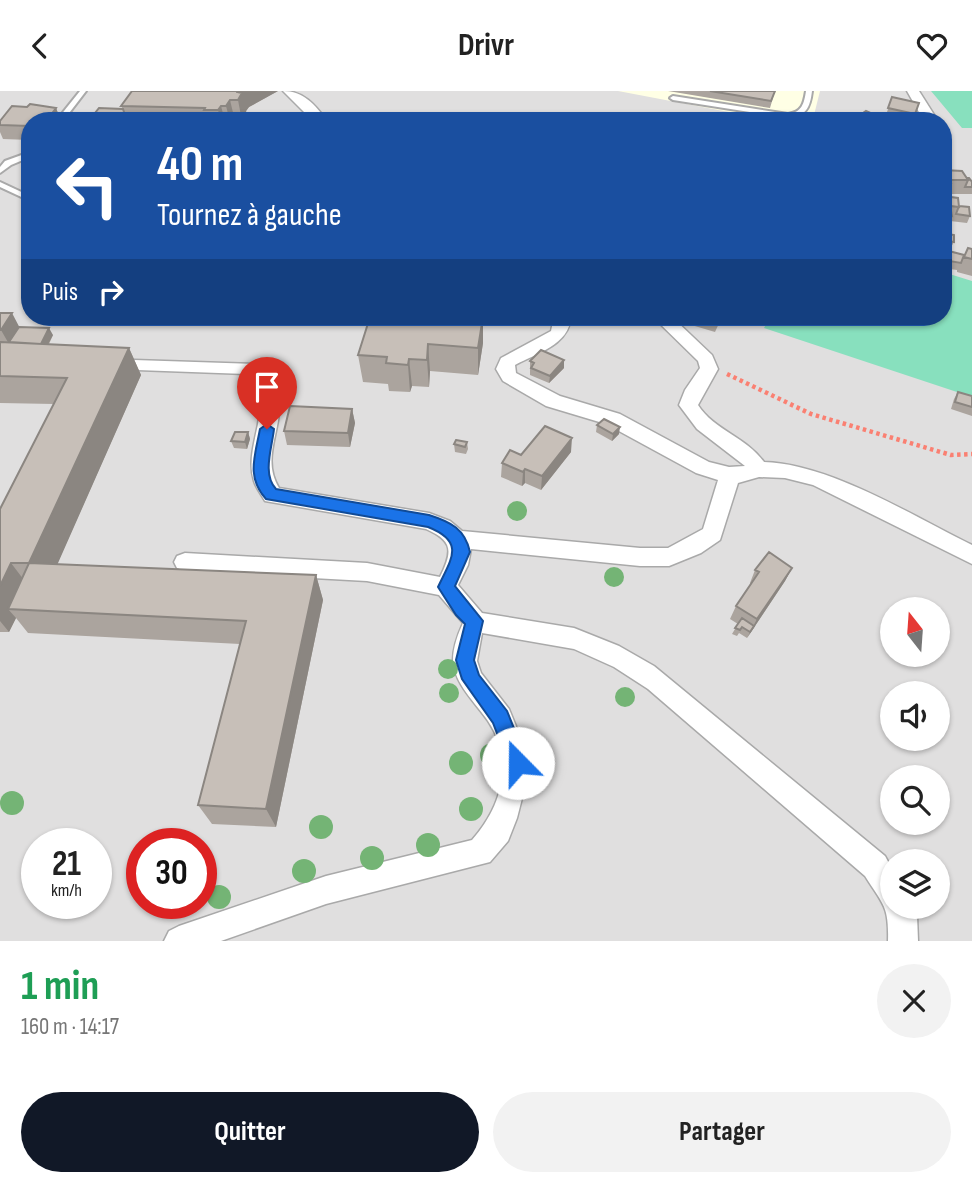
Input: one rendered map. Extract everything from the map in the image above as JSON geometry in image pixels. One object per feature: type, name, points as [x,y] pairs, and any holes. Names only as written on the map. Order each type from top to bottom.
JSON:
[{"type":"street","points":[[289,91],[315,112]]},
{"type":"street","points":[[913,91],[926,112]]},
{"type":"street","points":[[561,326],[557,335],[507,362],[505,369],[509,377],[553,401],[613,419],[703,468],[729,475],[741,475],[758,469],[786,470],[819,479],[972,555]]},
{"type":"street","points":[[671,326],[706,359],[709,369],[694,390],[688,405],[695,419],[743,452],[758,469]]},
{"type":"street","points":[[93,363],[251,368],[263,375],[269,384],[270,407],[260,473],[262,485],[272,495],[429,521],[445,527],[459,539],[640,557],[669,557],[694,547],[712,534],[729,475]]},
{"type":"street","points":[[446,587],[462,552],[459,539]]},
{"type":"street","points":[[185,562],[367,572],[446,587],[462,610],[475,621],[499,627],[557,634],[593,644],[647,674],[875,866],[880,874]]},
{"type":"street","points":[[179,941],[326,890],[480,852],[498,831],[508,809],[518,763],[500,717],[471,679],[465,660],[475,621]]},
{"type":"street","points":[[903,919],[903,941]]},
{"type":"lane","points":[[66,112],[83,91]]},
{"type":"lane","points":[[802,112],[807,109],[809,91]]},
{"type":"lane","points":[[673,98],[762,112]]},
{"type":"lane","points":[[0,171],[8,163],[21,158]]},
{"type":"lane","points":[[0,184],[21,194]]},
{"type":"path","points":[[709,369],[735,377],[775,399],[811,414],[951,455],[972,454]]},
{"type":"shaded area","points":[[0,91],[972,91],[972,941],[0,941]]},
{"type":"shaded area","points":[[618,91],[820,91],[815,112],[729,112]]},
{"type":"green space","points":[[931,91],[972,91],[972,128],[962,128],[952,116],[952,112],[949,112]]},
{"type":"green space","points":[[952,275],[972,281],[972,397],[764,328],[952,326]]},
{"type":"building","points":[[132,91],[242,93],[238,100],[230,100],[218,110],[121,106]]},
{"type":"building","points":[[710,91],[775,91],[771,101]]},
{"type":"building","points":[[892,97],[919,103],[916,112],[888,108]]},
{"type":"building","points":[[30,104],[56,108],[53,112],[21,112],[21,126],[0,125],[0,121],[12,106],[27,107]]},
{"type":"building","points":[[99,108],[123,109],[124,112],[96,112]]},
{"type":"building","points":[[952,170],[962,171],[968,180],[952,180]]},
{"type":"building","points":[[967,178],[972,182],[972,187],[965,187]]},
{"type":"building","points":[[952,197],[958,198],[959,207],[952,206]]},
{"type":"building","points":[[959,206],[969,207],[970,216],[956,214]]},
{"type":"building","points":[[968,248],[972,249],[972,259],[964,257]]},
{"type":"building","points":[[952,252],[964,255],[961,263],[952,262]]},
{"type":"building","points":[[0,313],[12,313],[1,330],[0,330]]},
{"type":"building","points":[[367,326],[482,326],[478,348],[428,344],[427,360],[409,359],[408,365],[386,363],[387,357],[358,355]]},
{"type":"building","points":[[19,327],[49,328],[41,344],[9,342]]},
{"type":"building","points":[[0,342],[129,348],[29,563],[11,563],[0,586],[0,509],[67,378],[0,376]]},
{"type":"building","points":[[541,350],[564,360],[550,376],[531,368],[534,363],[530,361]]},
{"type":"building","points":[[958,392],[972,396],[972,407],[955,402]]},
{"type":"building","points":[[290,406],[352,409],[348,433],[284,431]]},
{"type":"building","points":[[604,419],[620,427],[613,434],[597,425]]},
{"type":"building","points":[[545,426],[572,438],[542,476],[502,463],[510,450],[521,455]]},
{"type":"building","points":[[235,432],[248,432],[245,442],[231,441]]},
{"type":"building","points":[[456,440],[467,442],[465,447],[454,444]]},
{"type":"building","points":[[769,552],[792,568],[757,619],[736,606],[759,572],[755,570]]},
{"type":"building","points":[[29,563],[316,575],[266,809],[198,805],[246,621],[8,609]]},
{"type":"building","points":[[742,618],[754,626],[750,632],[742,627],[740,630],[735,628]]},
{"type":"route","points":[[267,429],[260,473],[262,485],[272,495],[429,521],[445,527],[459,539],[462,552],[446,587],[462,610],[475,621],[468,639],[465,660],[471,679],[500,717],[518,763]]}]
